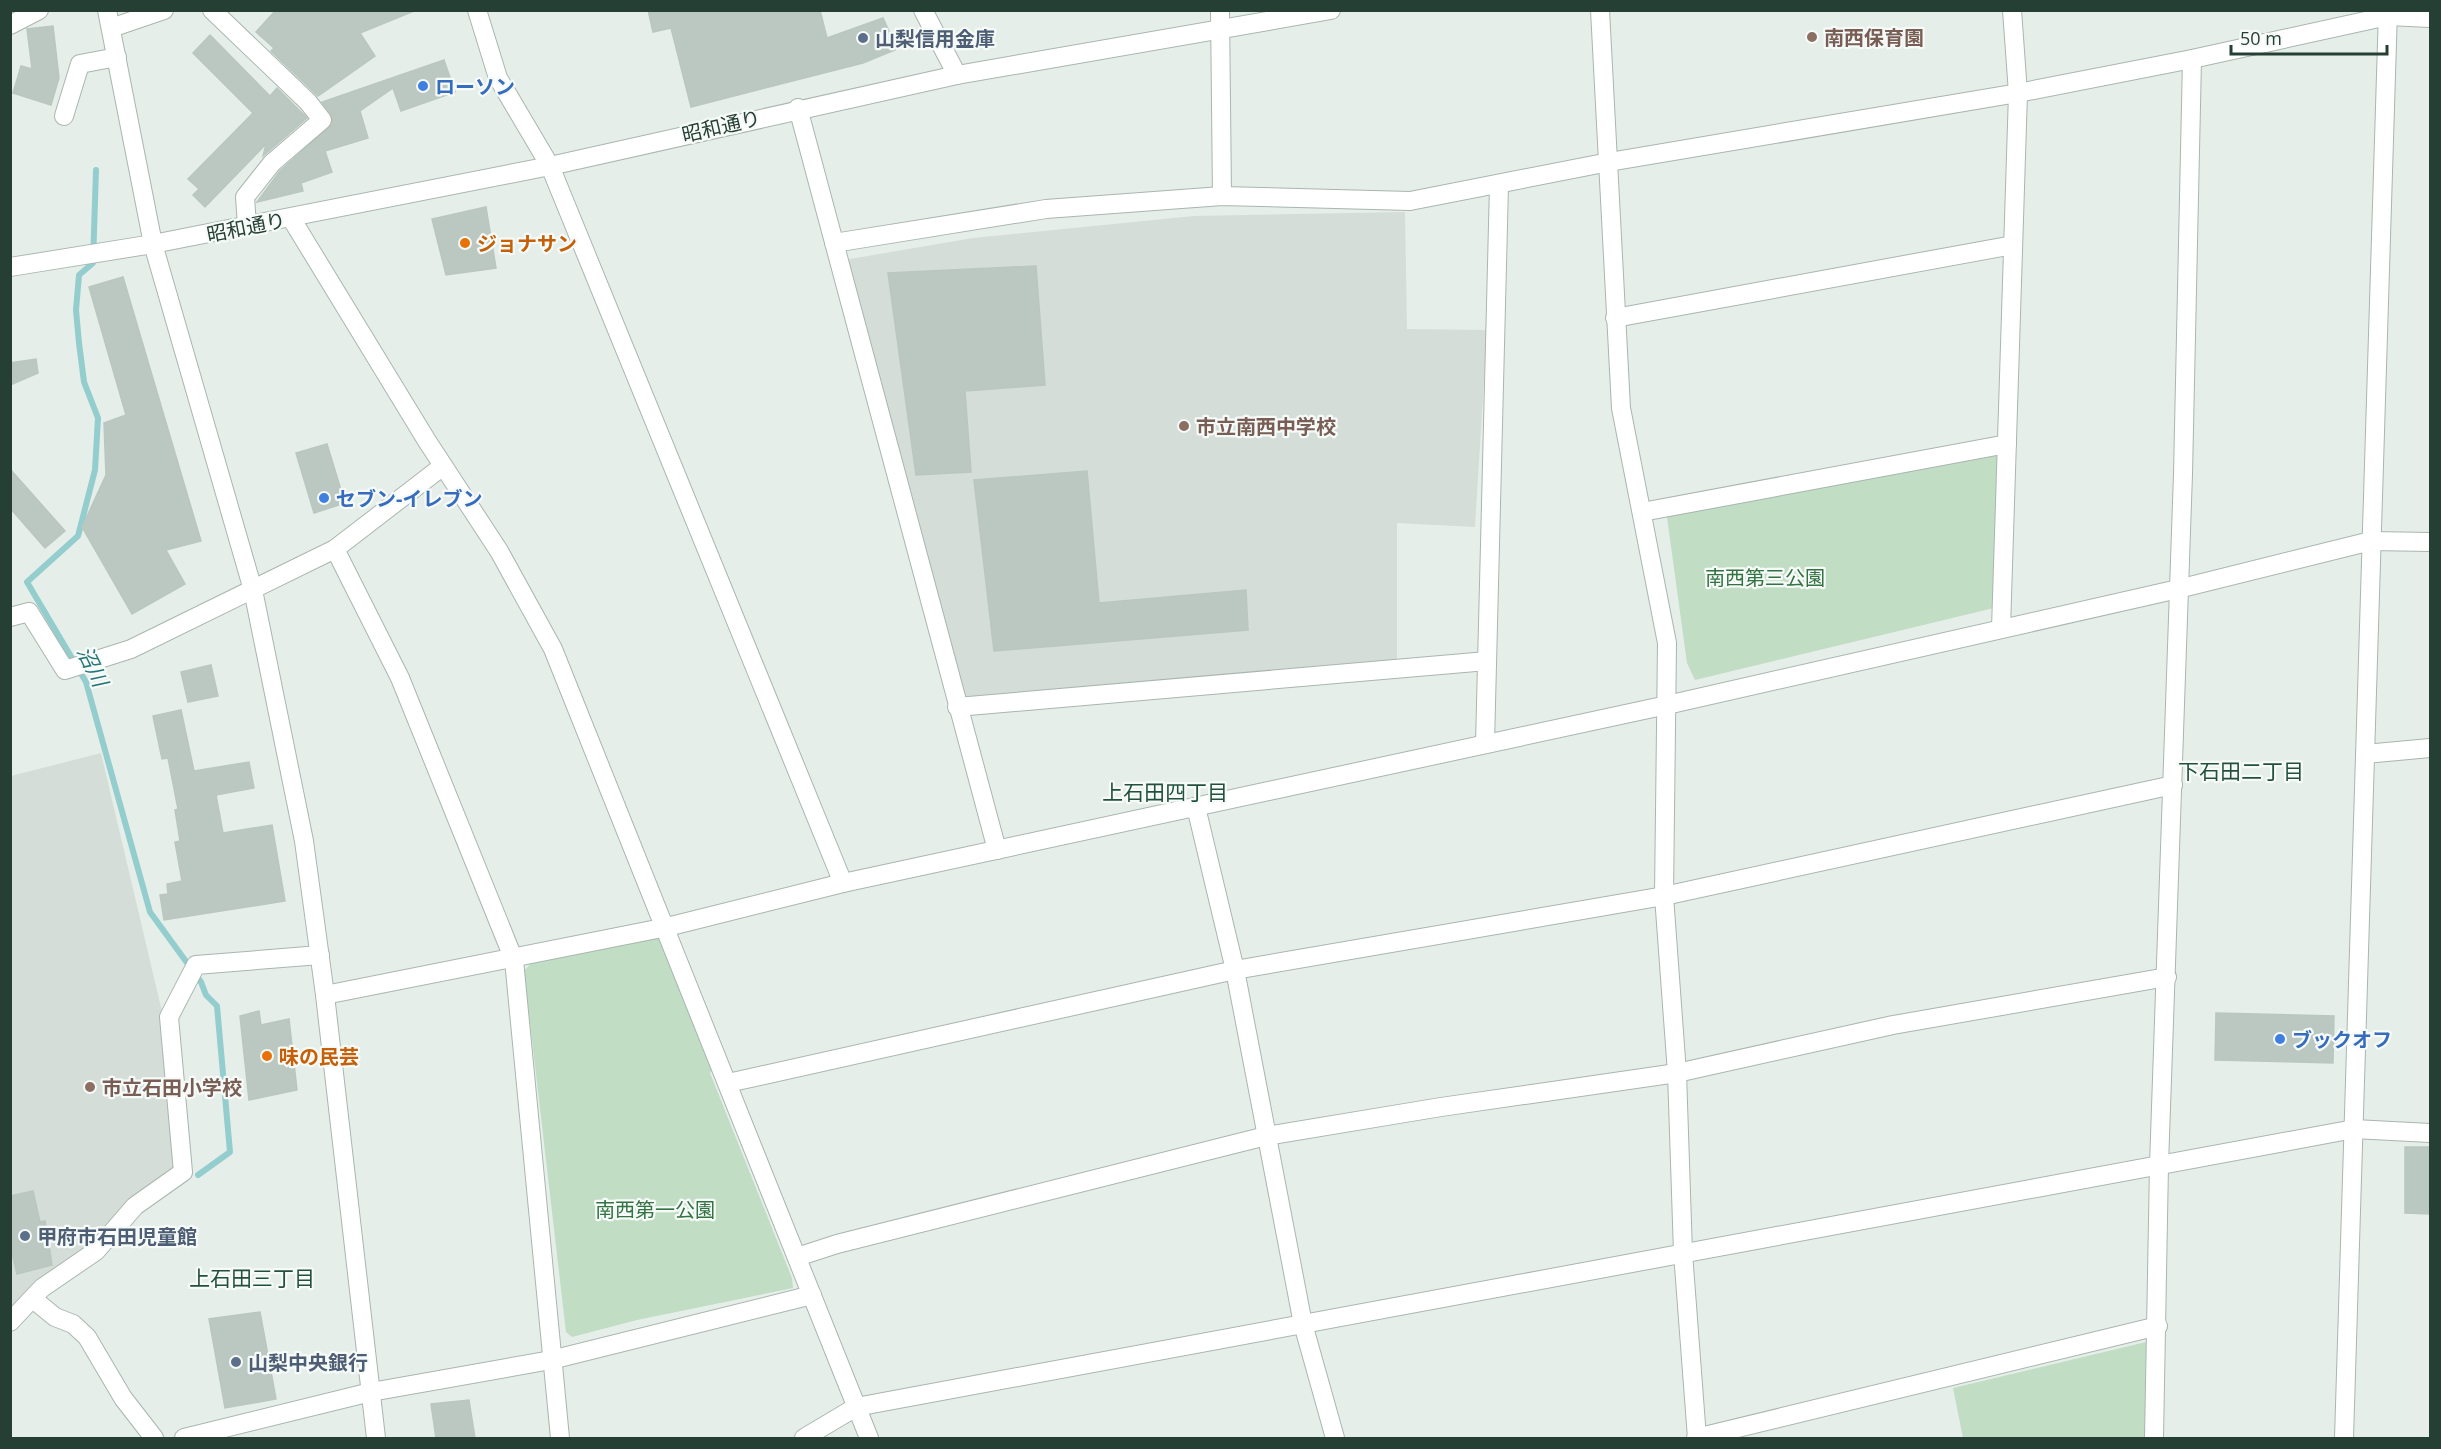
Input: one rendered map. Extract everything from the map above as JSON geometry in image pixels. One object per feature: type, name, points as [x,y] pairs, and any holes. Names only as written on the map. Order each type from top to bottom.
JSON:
[{"type":"street","points":[[10,25],[39,10]]},
{"type":"street","points":[[164,10],[109,19],[153,244],[253,590],[302,830],[325,995],[376,1438]]},
{"type":"street","points":[[212,10],[308,102],[322,120],[272,163],[245,197],[247,226]]},
{"type":"street","points":[[477,10],[498,78],[550,166],[843,883]]},
{"type":"street","points":[[923,10],[957,75]]},
{"type":"street","points":[[1220,10],[1222,196]]},
{"type":"street","name":"昭和通り","points":[[10,267],[153,244],[550,166],[798,108],[957,75],[1331,10]]},
{"type":"street","points":[[1600,10],[1621,408],[1666,643],[1664,896],[1677,1073],[1683,1254],[1697,1438],[2158,1326]]},
{"type":"street","points":[[2001,629],[2018,93],[2012,10]]},
{"type":"street","points":[[834,243],[1046,209],[1222,196],[1410,201],[1609,162],[2018,93],[2192,59],[2388,13],[2430,18]]},
{"type":"street","points":[[2344,1438],[2388,13]]},
{"type":"street","points":[[64,116],[80,64],[117,57]]},
{"type":"street","points":[[2154,1438],[2158,1326],[2159,1165],[2168,977],[2183,474],[2192,59]]},
{"type":"street","points":[[798,108],[997,850]]},
{"type":"street","points":[[1485,744],[1498,184]]},
{"type":"street","points":[[291,218],[443,466],[499,551],[554,649],[667,927],[869,1438]]},
{"type":"street","points":[[1615,318],[2013,245]]},
{"type":"street","points":[[1642,512],[2007,444]]},
{"type":"street","points":[[10,617],[29,612],[65,670],[131,649],[335,549],[443,466]]},
{"type":"street","points":[[325,995],[514,960],[667,927],[843,883],[1667,705],[2178,589],[2372,541],[2430,542]]},
{"type":"street","points":[[335,549],[400,678],[514,960],[560,1438]]},
{"type":"street","points":[[957,707],[1487,661]]},
{"type":"street","points":[[2365,754],[2430,747]]},
{"type":"street","points":[[728,1083],[1235,970],[1664,896],[2173,785]]},
{"type":"street","points":[[1196,807],[1235,970],[1303,1324],[1335,1438]]},
{"type":"street","points":[[10,1322],[42,1288],[96,1251],[135,1206],[183,1172],[169,1017],[196,966],[320,955]]},
{"type":"street","points":[[797,1257],[837,1244],[1266,1136],[1441,1107],[1677,1073],[1893,1025],[2168,977]]},
{"type":"street","points":[[804,1438],[856,1407],[2354,1129],[2430,1133]]},
{"type":"street","points":[[184,1438],[371,1392],[551,1360],[812,1295]]},
{"type":"street","points":[[33,1299],[55,1317],[73,1324],[87,1337],[123,1398],[154,1438]]},
{"type":"shaded area","name":"市立南西中学校","points":[[1405,212],[1407,329],[1487,330],[1475,527],[1397,523],[1397,662],[962,700],[844,266],[850,259],[973,238],[1194,216]]},
{"type":"shaded area","name":"市立石田小学校","points":[[101,753],[163,1016],[176,1158],[173,1169],[132,1197],[94,1244],[31,1285],[23,1299],[11,1310],[11,776]]},
{"type":"green space","name":"南西第三公園","points":[[2002,451],[1998,607],[1695,680],[1687,663],[1666,510]]},
{"type":"green space","name":"南西第一公園","points":[[651,935],[666,941],[716,1066],[710,1073],[792,1278],[793,1288],[637,1320],[572,1337],[566,1332],[524,971],[531,963]]},
{"type":"green space","points":[[2146,1342],[2145,1438],[1963,1438],[1953,1388]]},
{"type":"building","points":[[276,10],[414,11],[360,33],[375,56],[318,96],[271,51],[274,48],[256,32]]},
{"type":"building","points":[[648,10],[820,10],[827,38],[883,18],[897,49],[863,63],[691,107],[671,28],[653,32]]},
{"type":"building","points":[[53,26],[59,78],[51,105],[13,93],[21,66],[32,69],[27,29]]},
{"type":"building","points":[[210,35],[270,96],[277,88],[307,118],[263,156],[266,144],[205,207],[193,195],[199,189],[188,179],[253,113],[193,53]]},
{"type":"building","points":[[444,60],[455,92],[401,111],[393,88],[360,111],[368,138],[325,151],[332,172],[301,183],[303,191],[257,202],[280,171],[332,124],[331,114],[322,102]]},
{"type":"building","points":[[486,207],[496,268],[446,275],[432,219]]},
{"type":"building","points":[[1036,266],[1045,385],[965,391],[971,472],[916,475],[888,273]]},
{"type":"building","points":[[123,277],[201,541],[166,550],[185,584],[132,614],[82,527],[106,475],[104,423],[126,415],[89,287]]},
{"type":"building","points":[[36,359],[38,373],[10,385],[10,363]]},
{"type":"building","points":[[327,444],[345,503],[314,513],[296,453]]},
{"type":"building","points":[[10,469],[65,531],[45,548],[10,508]]},
{"type":"building","points":[[1087,471],[1099,603],[1246,590],[1248,630],[994,651],[974,480]]},
{"type":"building","points":[[211,665],[218,696],[188,702],[181,672]]},
{"type":"building","points":[[181,710],[194,771],[249,762],[254,788],[216,795],[223,833],[272,825],[285,901],[164,920],[160,895],[168,894],[167,884],[182,881],[175,842],[180,841],[175,810],[178,809],[168,758],[162,759],[153,716]]},
{"type":"building","points":[[259,1011],[261,1025],[289,1019],[297,1090],[249,1100],[240,1016]]},
{"type":"building","points":[[2216,1013],[2334,1016],[2333,1063],[2215,1060]]},
{"type":"building","points":[[2405,1147],[2430,1147],[2430,1214],[2405,1213]]},
{"type":"building","points":[[33,1191],[40,1222],[45,1221],[52,1265],[17,1274],[10,1244],[10,1196]]},
{"type":"building","points":[[260,1312],[276,1399],[225,1408],[209,1319]]},
{"type":"building","points":[[469,1400],[475,1438],[436,1438],[431,1404]]},
{"type":"waterway","name":"沼川","points":[[96,170],[93,263],[79,275],[76,310],[84,382],[98,418],[95,470],[78,536],[27,582],[86,682],[150,912],[201,982],[206,995],[217,1006],[230,1152],[198,1175]]},
{"type":"place","name":"南西保育園","points":[[1812,37]]},
{"type":"place","name":"山梨信用金庫","points":[[863,38]]},
{"type":"place","name":"ローソン","points":[[423,86]]},
{"type":"place","name":"ジョナサン","points":[[465,243]]},
{"type":"place","name":"市立南西中学校","points":[[1184,426]]},
{"type":"place","name":"セブン-イレブン","points":[[324,498]]},
{"type":"place","name":"ブックオフ","points":[[2280,1039]]},
{"type":"place","name":"味の民芸","points":[[267,1056]]},
{"type":"place","name":"市立石田小学校","points":[[90,1087]]},
{"type":"place","name":"甲府市石田児童館","points":[[25,1236]]},
{"type":"place","name":"山梨中央銀行","points":[[236,1362]]},
{"type":"district","name":"下石田二丁目","points":[[2241,771]]},
{"type":"district","name":"上石田四丁目","points":[[1165,792]]},
{"type":"district","name":"上石田三丁目","points":[[252,1278]]}]
